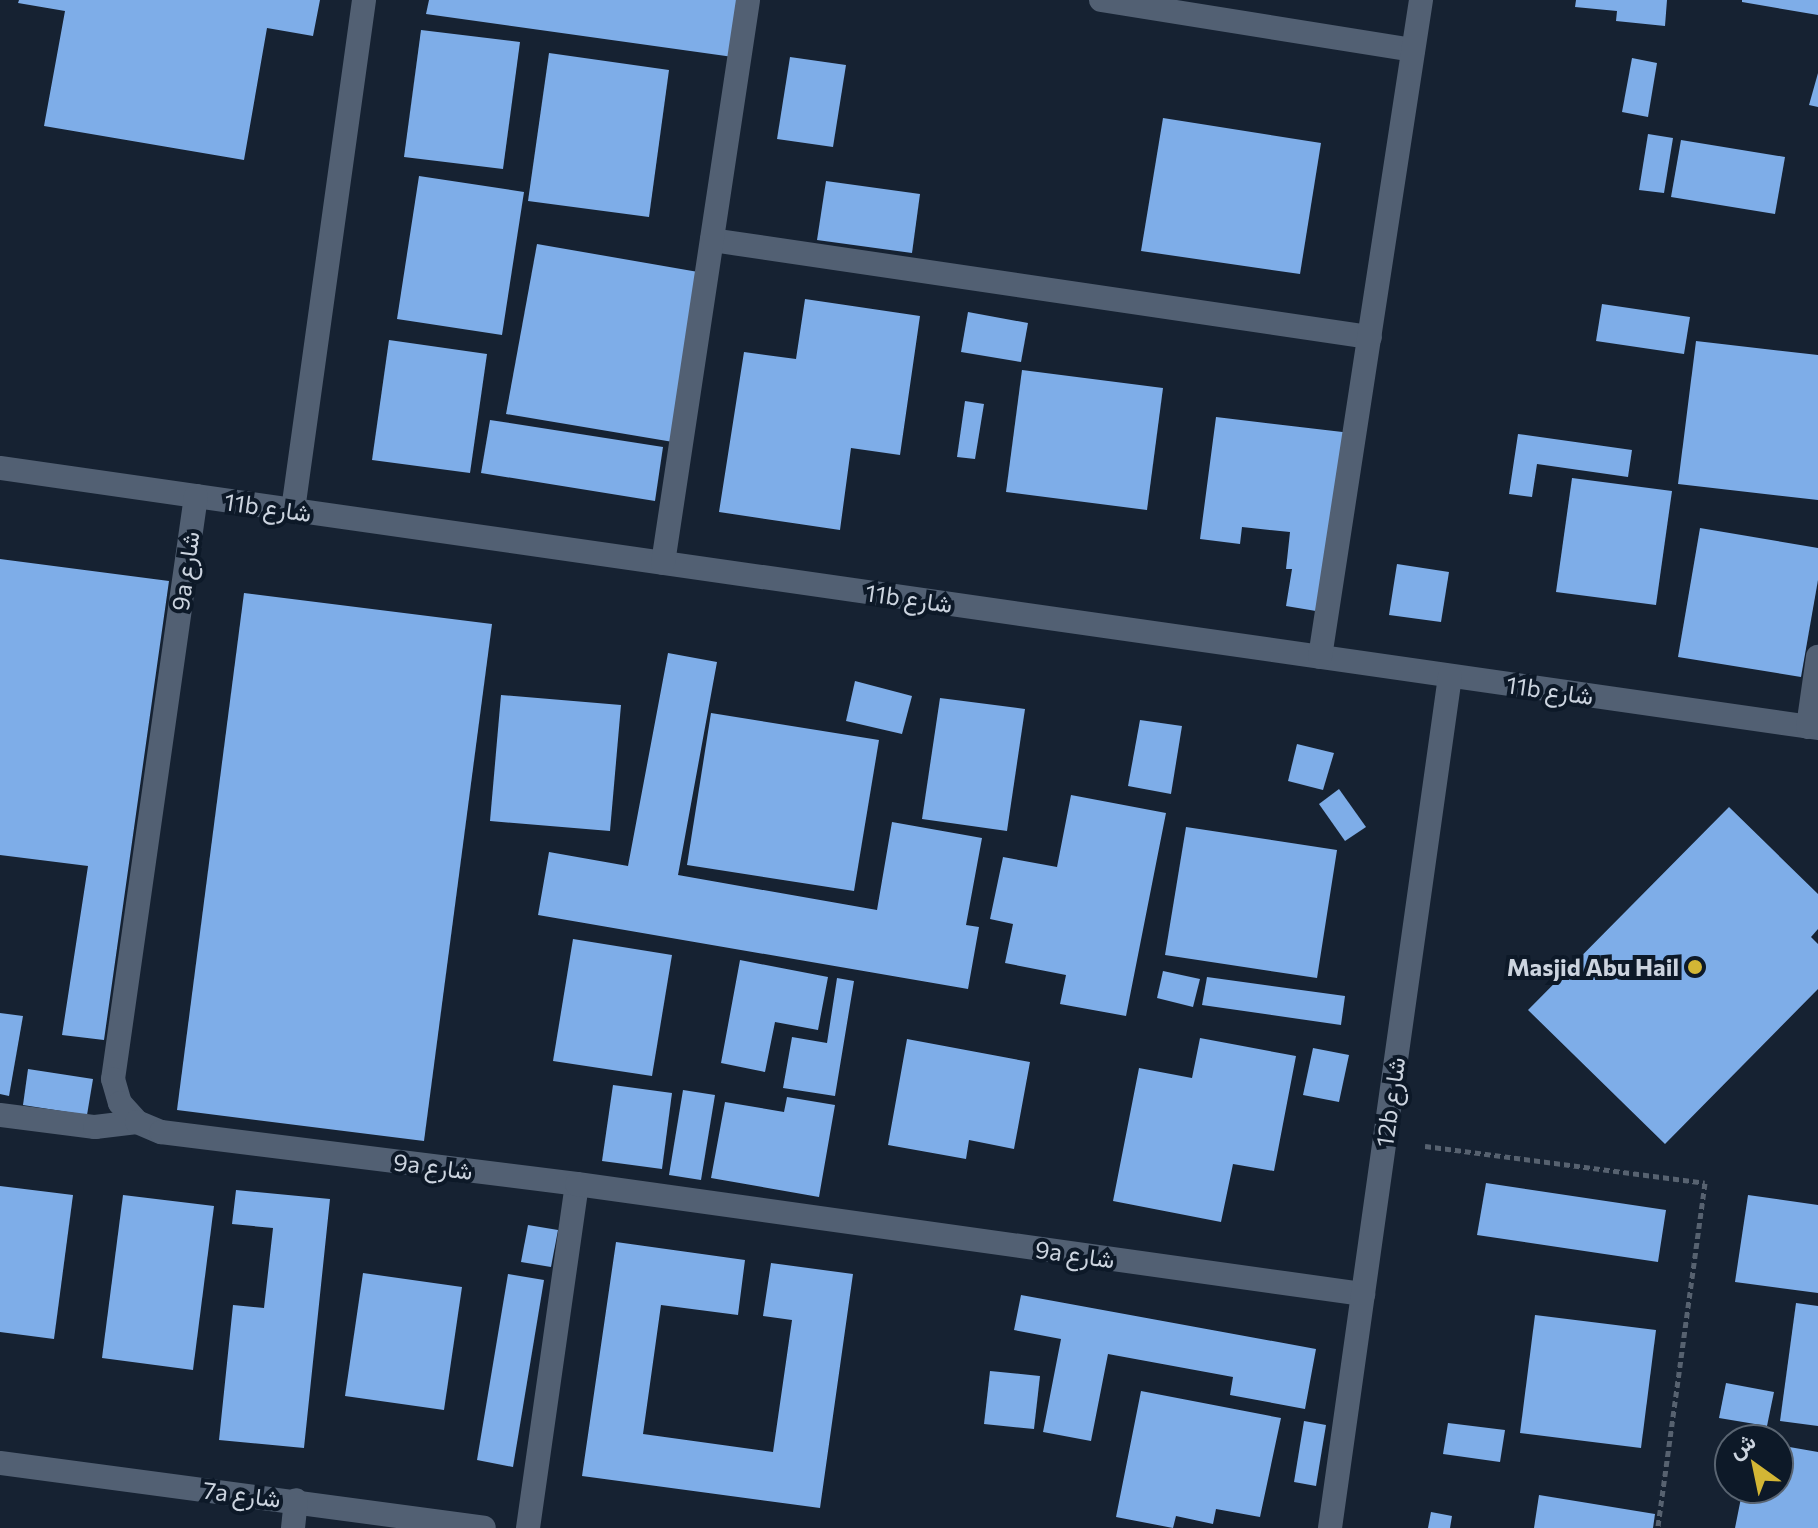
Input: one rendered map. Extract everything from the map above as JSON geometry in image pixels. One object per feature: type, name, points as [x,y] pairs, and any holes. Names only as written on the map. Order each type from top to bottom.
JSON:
[{"type":"street","points":[[293,510],[364,0]]},
{"type":"street","points":[[663,563],[748,0]]},
{"type":"street","points":[[1101,0],[1413,50]]},
{"type":"street","points":[[1320,657],[1421,0]]},
{"type":"street","points":[[712,240],[1370,337]]},
{"type":"street","name":"11b شارع","points":[[0,468],[1813,728]]},
{"type":"street","name":"9a شارع","points":[[196,496],[113,1079],[120,1103],[137,1122],[161,1132],[577,1184],[1363,1294]]},
{"type":"street","points":[[1813,728],[1818,657]]},
{"type":"street","name":"12b شارع","points":[[1330,1528],[1450,676]]},
{"type":"street","points":[[0,1115],[95,1127],[137,1122]]},
{"type":"street","points":[[528,1528],[577,1184]]},
{"type":"street","name":"7a شارع","points":[[0,1463],[296,1500],[484,1528]]},
{"type":"street","points":[[293,1528],[296,1500]]},
{"type":"path","points":[[1385,1141],[1705,1183],[1658,1528]]},
{"type":"building","points":[[19,0],[320,0],[313,36],[267,28],[244,160],[44,126],[65,11],[18,3]]},
{"type":"building","points":[[429,0],[742,0],[733,57],[426,14]]},
{"type":"building","points":[[1576,0],[1667,0],[1665,26],[1616,21],[1617,11],[1575,7]]},
{"type":"building","points":[[1818,0],[1818,15],[1742,2]]},
{"type":"building","points":[[421,30],[520,42],[503,169],[404,157]]},
{"type":"building","points":[[549,53],[669,70],[649,217],[528,201]]},
{"type":"building","points":[[790,57],[846,65],[833,147],[777,139]]},
{"type":"building","points":[[1632,58],[1657,63],[1648,117],[1622,112]]},
{"type":"building","points":[[1818,73],[1818,107],[1809,105]]},
{"type":"building","points":[[1163,118],[1321,143],[1300,274],[1141,251]]},
{"type":"building","points":[[1648,134],[1673,138],[1664,193],[1639,190]]},
{"type":"building","points":[[1681,140],[1785,157],[1775,214],[1671,197]]},
{"type":"building","points":[[419,176],[524,192],[502,335],[397,319]]},
{"type":"building","points":[[826,181],[920,194],[912,253],[817,240]]},
{"type":"building","points":[[537,244],[704,273],[673,442],[506,414]]},
{"type":"building","points":[[805,299],[920,316],[900,455],[851,448],[840,530],[719,512],[744,352],[796,359]]},
{"type":"building","points":[[1602,304],[1690,317],[1684,354],[1596,341]]},
{"type":"building","points":[[968,312],[1028,323],[1021,362],[961,352]]},
{"type":"building","points":[[389,340],[487,354],[470,473],[372,460]]},
{"type":"building","points":[[1696,341],[1818,355],[1818,500],[1678,484]]},
{"type":"building","points":[[1022,370],[1163,388],[1147,510],[1006,492]]},
{"type":"building","points":[[965,401],[984,404],[975,459],[957,457]]},
{"type":"building","points":[[1216,417],[1351,433],[1316,611],[1286,606],[1292,569],[1286,569],[1290,532],[1242,527],[1240,544],[1200,539]]},
{"type":"building","points":[[490,420],[663,447],[655,501],[481,473]]},
{"type":"building","points":[[1518,434],[1632,450],[1628,477],[1537,464],[1532,497],[1509,494]]},
{"type":"building","points":[[1572,478],[1672,491],[1656,605],[1556,592]]},
{"type":"building","points":[[1700,528],[1818,548],[1818,580],[1801,677],[1678,657]]},
{"type":"building","points":[[0,559],[169,581],[104,1040],[62,1035],[88,866],[0,855]]},
{"type":"building","points":[[1397,564],[1449,572],[1441,622],[1389,615]]},
{"type":"building","points":[[244,593],[492,624],[424,1141],[177,1110]]},
{"type":"building","points":[[668,653],[717,662],[678,875],[877,910],[892,822],[982,838],[966,925],[979,927],[968,989],[538,915],[549,852],[628,866]]},
{"type":"building","points":[[855,681],[912,696],[902,734],[846,721]]},
{"type":"building","points":[[501,695],[621,705],[610,831],[490,821]]},
{"type":"building","points":[[940,698],[1025,709],[1007,831],[922,819]]},
{"type":"building","points":[[711,713],[879,740],[854,891],[687,865]]},
{"type":"building","points":[[1140,720],[1182,726],[1171,794],[1128,786]]},
{"type":"building","points":[[1297,744],[1334,753],[1323,790],[1288,781]]},
{"type":"building","points":[[1339,789],[1366,827],[1345,841],[1319,804]]},
{"type":"building","points":[[1071,795],[1166,813],[1126,1016],[1060,1004],[1066,975],[1005,963],[1013,924],[990,919],[1003,857],[1057,867]]},
{"type":"building","name":"Masjid Abu Hail","points":[[1729,807],[1818,894],[1818,929],[1811,937],[1818,944],[1818,989],[1665,1144],[1528,1010]]},
{"type":"building","points":[[1186,827],[1337,850],[1317,978],[1165,955]]},
{"type":"building","points":[[573,939],[672,955],[652,1076],[553,1061]]},
{"type":"building","points":[[740,960],[828,977],[818,1030],[775,1022],[765,1072],[721,1063]]},
{"type":"building","points":[[1163,971],[1200,979],[1193,1007],[1157,998]]},
{"type":"building","points":[[1207,977],[1345,996],[1341,1025],[1202,1005]]},
{"type":"building","points":[[837,978],[854,981],[835,1096],[783,1088],[792,1037],[827,1043]]},
{"type":"building","points":[[0,1013],[23,1016],[9,1096],[0,1094]]},
{"type":"building","points":[[1200,1038],[1296,1056],[1274,1171],[1233,1164],[1221,1222],[1113,1201],[1139,1068],[1192,1078]]},
{"type":"building","points":[[907,1039],[1030,1062],[1014,1149],[969,1140],[966,1159],[888,1145]]},
{"type":"building","points":[[1313,1048],[1349,1055],[1339,1102],[1303,1095]]},
{"type":"building","points":[[28,1069],[93,1079],[87,1115],[23,1105]]},
{"type":"building","points":[[613,1085],[672,1093],[662,1169],[602,1161]]},
{"type":"building","points":[[683,1090],[715,1095],[701,1180],[669,1175]]},
{"type":"building","points":[[787,1097],[835,1105],[819,1197],[711,1178],[725,1102],[784,1112]]},
{"type":"building","points":[[1486,1183],[1666,1210],[1658,1262],[1477,1235]]},
{"type":"building","points":[[0,1186],[73,1195],[54,1339],[0,1332]]},
{"type":"building","points":[[236,1190],[330,1199],[304,1448],[219,1440],[233,1305],[264,1308],[273,1228],[232,1224]]},
{"type":"building","points":[[123,1195],[214,1206],[193,1370],[102,1358]]},
{"type":"building","points":[[1748,1195],[1818,1205],[1818,1293],[1735,1282]]},
{"type":"building","points":[[528,1225],[558,1230],[551,1267],[521,1262]]},
{"type":"building","points":[[616,1242],[745,1260],[738,1315],[661,1305],[643,1434],[773,1452],[792,1320],[763,1316],[771,1263],[853,1274],[820,1508],[582,1476]]},
{"type":"building","points":[[363,1273],[462,1287],[444,1410],[345,1396]]},
{"type":"building","points":[[508,1274],[544,1280],[513,1467],[477,1460]]},
{"type":"building","points":[[1021,1295],[1316,1349],[1305,1409],[1230,1395],[1233,1377],[1108,1354],[1091,1441],[1043,1432],[1061,1339],[1014,1330]]},
{"type":"building","points":[[1796,1303],[1818,1306],[1818,1426],[1780,1421]]},
{"type":"building","points":[[1535,1315],[1656,1330],[1641,1448],[1520,1433]]},
{"type":"building","points":[[990,1371],[1040,1376],[1034,1429],[984,1424]]},
{"type":"building","points":[[1726,1383],[1774,1392],[1767,1424],[1719,1418]]},
{"type":"building","points":[[1141,1391],[1281,1418],[1260,1517],[1216,1509],[1213,1524],[1176,1516],[1173,1528],[1116,1517]]},
{"type":"building","points":[[1304,1421],[1326,1425],[1316,1486],[1294,1482]]},
{"type":"building","points":[[1448,1423],[1505,1430],[1500,1462],[1443,1454]]},
{"type":"building","points":[[1794,1448],[1818,1452],[1818,1528],[1735,1528],[1740,1504],[1794,1504]]},
{"type":"building","points":[[1539,1495],[1655,1514],[1653,1528],[1534,1528]]},
{"type":"building","points":[[1431,1512],[1452,1516],[1450,1528],[1428,1528]]},
{"type":"place","name":"Masjid Abu Hail","points":[[1695,967]]}]
